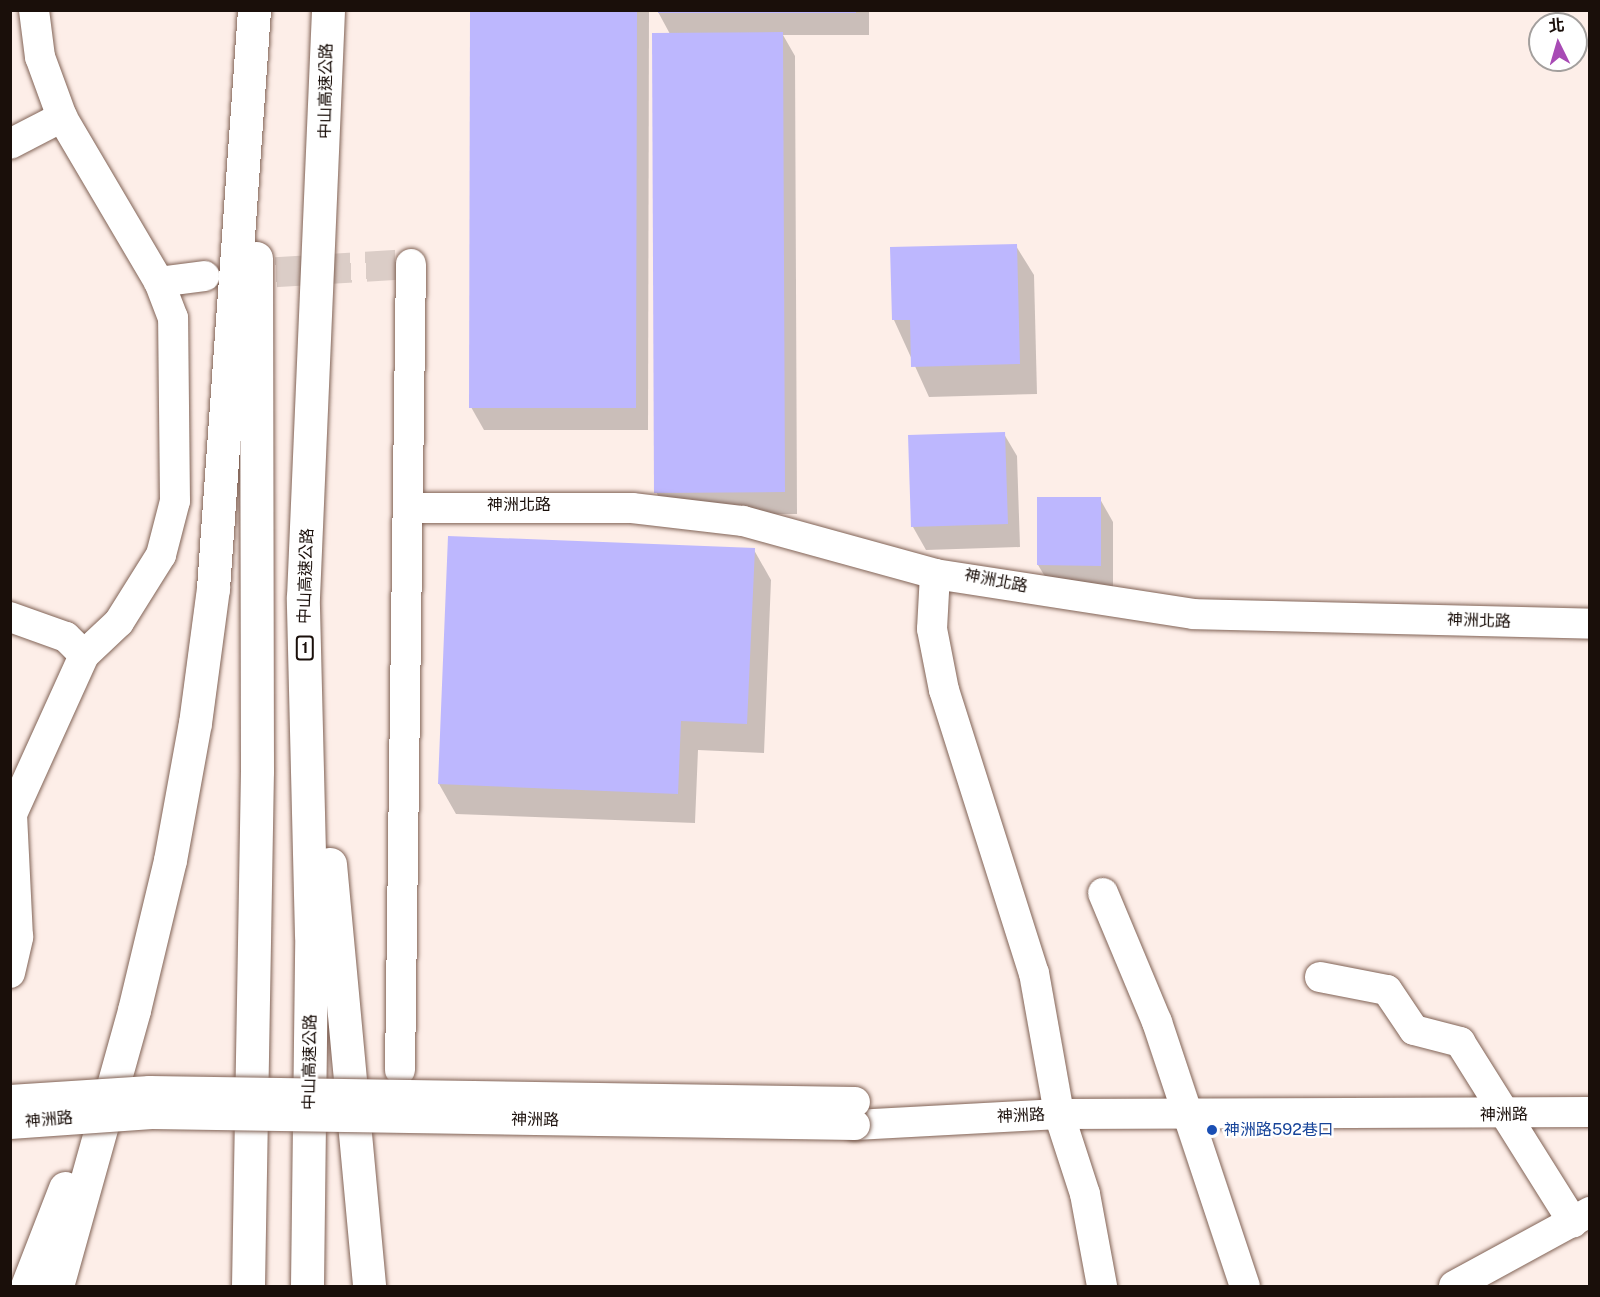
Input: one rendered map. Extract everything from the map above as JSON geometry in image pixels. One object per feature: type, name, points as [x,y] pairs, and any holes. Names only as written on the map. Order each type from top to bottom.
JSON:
[{"type":"highway","points":[[57,1287],[134,1010],[170,860],[213,588],[255,10]]},
{"type":"highway","points":[[248,1287],[257,771],[255,10]]},
{"type":"highway","name":"中山高速公路","points":[[307,1287],[311,935],[303,597],[328,10]]},
{"type":"highway","points":[[303,597],[369,1287]]},
{"type":"highway","points":[[27,1287],[134,1010]]},
{"type":"street","points":[[10,973],[18,937],[12,814],[84,655],[119,622],[161,555],[175,501],[173,318],[159,282],[62,117],[40,57],[34,10]]},
{"type":"street","points":[[10,144],[62,117]]},
{"type":"street","points":[[400,1070],[411,264]]},
{"type":"street","points":[[159,282],[205,276]]},
{"type":"street","name":"神洲北路","points":[[408,508],[534,504],[654,510],[742,522],[935,574],[1193,614],[1590,624]]},
{"type":"street","points":[[935,574],[932,629],[944,690],[1034,973],[1059,1114],[1085,1194],[1102,1287]]},
{"type":"street","points":[[10,617],[66,636],[84,655]]},
{"type":"street","points":[[1103,892],[1157,1022],[1185,1113],[1245,1287]]},
{"type":"street","points":[[1320,977],[1387,990],[1414,1030],[1460,1042],[1504,1116],[1581,1217],[1454,1287]]},
{"type":"street","name":"神洲路","points":[[10,1100],[150,1091],[855,1114]]},
{"type":"street","name":"神洲路","points":[[10,1124],[152,1114],[1185,1113],[1504,1116],[1590,1112]]},
{"type":"building","points":[[470,10],[637,10],[636,408],[469,408]]},
{"type":"building","points":[[658,10],[856,10],[856,13],[658,13]]},
{"type":"building","points":[[783,32],[785,492],[654,493],[652,33]]},
{"type":"building","points":[[1017,244],[1020,364],[911,367],[910,320],[892,320],[890,247]]},
{"type":"building","points":[[1005,432],[1008,524],[911,527],[908,435]]},
{"type":"building","points":[[1037,497],[1101,497],[1101,566],[1037,565]]},
{"type":"building","points":[[448,536],[755,548],[747,724],[681,721],[678,794],[438,784]]},
{"type":"tunnel","points":[[231,275],[411,264]]},
{"type":"place","name":"神洲路592巷口","points":[[1212,1130]]}]
